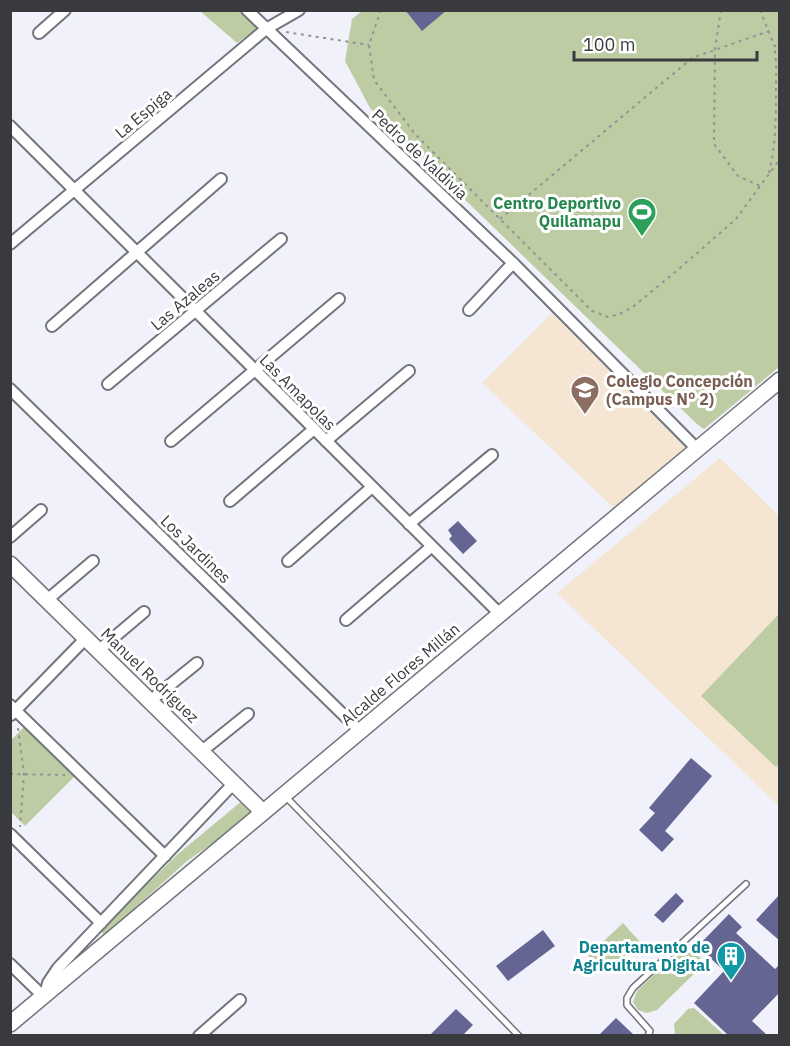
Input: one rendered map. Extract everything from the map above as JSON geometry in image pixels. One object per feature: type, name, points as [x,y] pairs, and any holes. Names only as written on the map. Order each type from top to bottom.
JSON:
[{"type":"street","points":[[39,33],[65,10]]},
{"type":"street","name":"Pedro de Valdivia","points":[[247,10],[513,263],[697,449]]},
{"type":"street","name":"La Espiga","points":[[11,243],[266,29],[299,10]]},
{"type":"street","name":"Las Amapolas","points":[[10,126],[500,614]]},
{"type":"street","points":[[52,326],[221,179]]},
{"type":"street","name":"Las Azaleas","points":[[108,384],[281,239]]},
{"type":"street","points":[[469,310],[513,263]]},
{"type":"street","points":[[171,441],[339,299]]},
{"type":"street","points":[[326,441],[409,371]]},
{"type":"street","name":"Alcalde Flores Millán","points":[[10,1024],[780,380]]},
{"type":"street","name":"Los Jardines","points":[[10,389],[360,731]]},
{"type":"street","points":[[230,501],[314,429]]},
{"type":"street","points":[[409,524],[492,455]]},
{"type":"street","points":[[288,561],[372,488]]},
{"type":"street","points":[[10,537],[41,510]]},
{"type":"street","points":[[346,620],[432,547]]},
{"type":"street","points":[[47,600],[93,561]]},
{"type":"street","name":"Manuel Rodríguez","points":[[10,564],[263,812]]},
{"type":"street","points":[[99,651],[144,612]]},
{"type":"street","points":[[86,638],[12,710],[165,856]]},
{"type":"street","points":[[150,700],[197,663]]},
{"type":"street","points":[[202,751],[248,714]]},
{"type":"street","name":"Alcalde Flores Millán","points":[[44,997],[52,975],[234,783]]},
{"type":"street","points":[[14,838],[101,923]]},
{"type":"street","points":[[10,964],[44,997]]},
{"type":"street","points":[[206,1033],[240,1000]]},
{"type":"lane","points":[[284,794],[519,1035]]},
{"type":"lane","points":[[648,1035],[650,1031],[627,1005],[627,998],[633,988],[746,884]]},
{"type":"path","points":[[381,10],[369,45],[374,80],[414,134],[592,311],[608,317],[620,314],[634,306],[736,219],[780,159]]},
{"type":"path","points":[[721,10],[715,49],[714,144],[738,176],[760,186]]},
{"type":"path","points":[[760,10],[776,56],[776,122],[773,157],[768,174]]},
{"type":"path","points":[[266,29],[369,45]]},
{"type":"path","points":[[500,219],[692,58],[769,31]]},
{"type":"path","points":[[774,45],[780,50]]},
{"type":"path","points":[[12,710],[24,774],[14,838]]},
{"type":"path","points":[[10,774],[83,776]]},
{"type":"shaded area","name":"Colegio Concepción (Campus N° 2)","points":[[552,313],[686,448],[615,509],[482,383]]},
{"type":"shaded area","points":[[720,458],[779,516],[779,806],[557,593]]},
{"type":"green space","points":[[200,11],[238,11],[258,28],[237,43]]},
{"type":"green space","name":"Centro Deportivo Quilamapu","points":[[362,11],[779,11],[779,367],[704,429],[698,425],[370,108],[345,61],[352,19]]},
{"type":"green space","points":[[779,614],[780,763],[776,767],[701,696]]},
{"type":"green space","points":[[26,725],[76,775],[25,826],[11,812],[10,741]]},
{"type":"green space","points":[[243,800],[256,813],[187,861],[105,935],[100,931],[178,854]]},
{"type":"green space","points":[[623,923],[640,942],[606,974],[588,956]]},
{"type":"green space","points":[[686,944],[705,963],[657,1010],[647,1013],[638,1010],[633,1002],[637,991]]},
{"type":"green space","points":[[694,1008],[724,1035],[675,1034],[674,1024],[688,1009]]},
{"type":"building","points":[[405,10],[447,10],[422,31]]},
{"type":"building","points":[[458,521],[477,541],[463,554],[449,539],[452,536],[448,530]]},
{"type":"building","points":[[691,758],[712,776],[665,831],[674,839],[662,852],[639,830],[655,813],[649,808]]},
{"type":"building","points":[[676,893],[684,901],[663,923],[654,915]]},
{"type":"building","points":[[780,894],[780,941],[756,920]]},
{"type":"building","points":[[729,914],[742,927],[736,933],[775,969],[780,964],[780,992],[752,1021],[767,1035],[728,1035],[694,1003],[724,971],[698,946]]},
{"type":"building","points":[[543,930],[555,946],[508,981],[496,966]]},
{"type":"building","points":[[456,1009],[473,1025],[463,1035],[430,1035]]},
{"type":"building","points":[[616,1018],[634,1035],[599,1035]]},
{"type":"place","name":"Centro Deportivo Quilamapu","points":[[642,238]]},
{"type":"place","name":"Colegio Concepción (Campus N° 2)","points":[[585,416]]},
{"type":"place","name":"Departamento de Agricultura Digital","points":[[731,982]]}]
